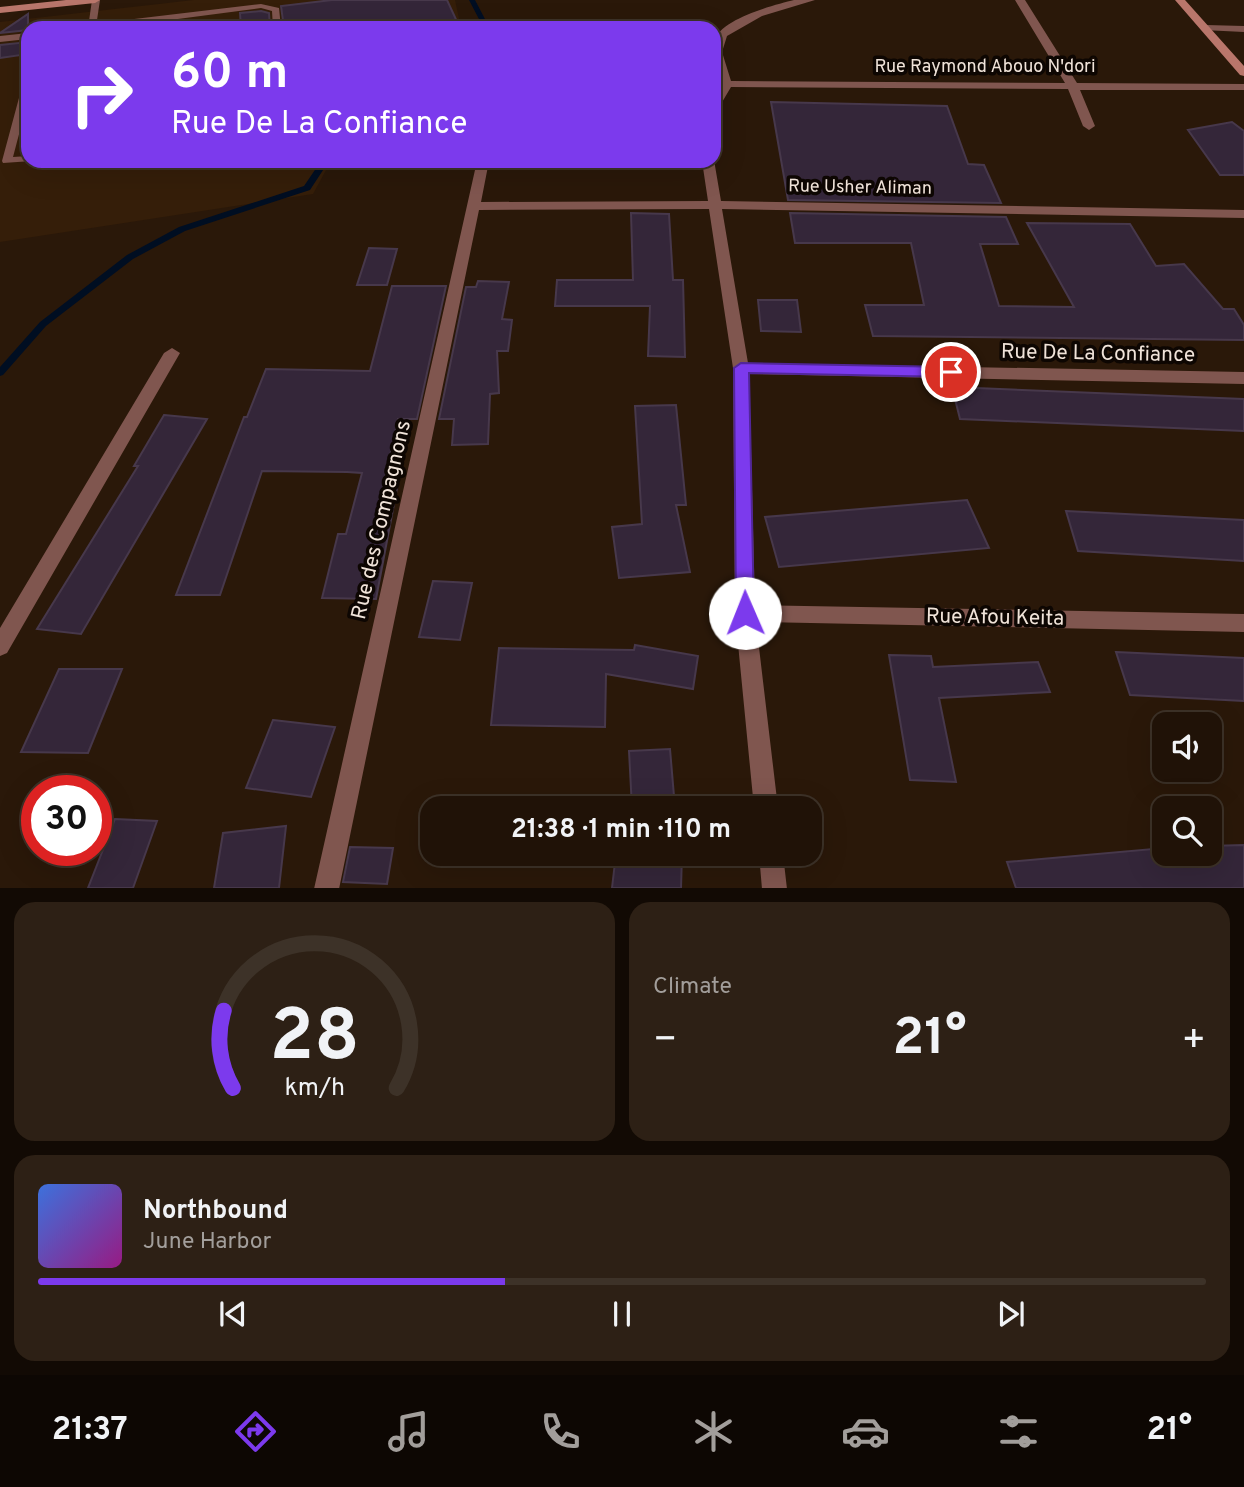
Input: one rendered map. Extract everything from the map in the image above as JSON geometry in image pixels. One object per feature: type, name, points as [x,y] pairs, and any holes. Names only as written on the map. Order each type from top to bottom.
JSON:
[{"type":"street","points":[[0,2],[17,0]]},
{"type":"street","points":[[0,10],[96,0]]},
{"type":"street","points":[[721,38],[726,32],[783,5],[810,0]]},
{"type":"street","points":[[1020,0],[1072,84],[1088,126]]},
{"type":"street","points":[[1180,0],[1244,73]]},
{"type":"street","points":[[721,67],[727,84],[721,94]]},
{"type":"street","name":"Rue Raymond Abouo N'dori","points":[[727,84],[1072,84],[1244,88]]},
{"type":"street","name":"Rue des Compagnons","points":[[326,888],[482,168]]},
{"type":"street","points":[[709,168],[741,368],[745,613],[765,796]]},
{"type":"street","name":"Rue Usher Aliman","points":[[475,206],[714,205],[1244,214]]},
{"type":"street","points":[[0,647],[172,353]]},
{"type":"street","name":"Rue De La Confiance","points":[[741,368],[1244,378]]},
{"type":"street","name":"Rue Afou Keita","points":[[745,613],[1244,623]]},
{"type":"street","points":[[772,866],[775,888]]},
{"type":"lane","points":[[93,21],[96,0]]},
{"type":"lane","points":[[138,21],[261,6],[276,10],[277,21]]},
{"type":"lane","points":[[168,17],[168,21]]},
{"type":"lane","points":[[1206,28],[1244,29]]},
{"type":"lane","points":[[0,39],[21,37]]},
{"type":"lane","points":[[4,162],[21,106]]},
{"type":"shaded area","points":[[194,0],[455,0],[460,21],[21,21],[21,168],[327,168],[313,194],[0,242],[0,22]]},
{"type":"building","points":[[332,0],[447,0],[457,21],[283,21],[281,6]]},
{"type":"building","points":[[240,13],[269,13],[270,21],[241,21]]},
{"type":"building","points":[[28,14],[28,21],[21,21],[21,31],[0,33]]},
{"type":"building","points":[[21,43],[21,55],[0,58],[0,45]]},
{"type":"building","points":[[771,102],[947,106],[968,164],[984,165],[1001,203],[788,200]]},
{"type":"building","points":[[1232,122],[1244,131],[1244,175],[1220,175],[1188,130]]},
{"type":"building","points":[[631,213],[669,214],[673,280],[683,280],[685,357],[648,356],[650,306],[555,306],[557,280],[633,280]]},
{"type":"building","points":[[790,213],[1006,217],[1018,244],[980,244],[999,306],[1074,307],[1027,223],[1130,224],[1156,266],[1184,264],[1223,309],[1234,309],[1244,325],[1244,340],[873,336],[865,305],[924,305],[911,243],[795,243]]},
{"type":"building","points":[[369,248],[397,249],[387,285],[357,285]]},
{"type":"building","points":[[478,281],[509,282],[502,319],[512,320],[508,351],[497,351],[499,393],[490,394],[488,444],[452,445],[454,419],[439,419],[466,287],[476,287]]},
{"type":"building","points":[[392,286],[446,286],[417,419],[398,419],[383,488],[397,488],[376,599],[322,598],[338,534],[346,534],[362,473],[347,472],[262,471],[220,595],[176,595],[244,417],[247,417],[266,369],[370,371]]},
{"type":"building","points":[[758,300],[797,300],[801,332],[761,331]]},
{"type":"building","points":[[952,387],[1244,399],[1244,431],[960,419]]},
{"type":"building","points":[[676,405],[686,505],[676,505],[690,572],[619,578],[612,527],[642,524],[635,406]]},
{"type":"building","points":[[164,415],[207,419],[81,634],[37,629],[138,466],[134,466]]},
{"type":"building","points":[[967,500],[989,548],[779,567],[765,517]]},
{"type":"building","points":[[1066,511],[1244,520],[1244,561],[1078,551]]},
{"type":"building","points":[[433,581],[472,583],[460,640],[419,637]]},
{"type":"building","points":[[635,645],[698,656],[693,689],[606,674],[605,727],[491,725],[499,648],[634,650]]},
{"type":"building","points":[[1116,652],[1244,658],[1244,701],[1130,695]]},
{"type":"building","points":[[889,655],[931,656],[933,667],[1038,662],[1050,692],[939,698],[956,782],[910,780]]},
{"type":"building","points":[[59,669],[122,669],[88,753],[21,752]]},
{"type":"building","points":[[273,720],[335,727],[311,797],[246,788]]},
{"type":"building","points":[[670,749],[674,796],[631,796],[629,751]]},
{"type":"building","points":[[115,819],[157,821],[133,888],[88,888],[97,866],[112,866],[112,827]]},
{"type":"building","points":[[286,826],[279,888],[214,888],[223,833]]},
{"type":"building","points":[[1244,845],[1244,888],[1016,888],[1007,862],[1152,849],[1152,866],[1222,866],[1222,846]]},
{"type":"building","points":[[350,847],[393,848],[387,884],[343,882]]},
{"type":"building","points":[[615,866],[682,866],[681,888],[612,888]]},
{"type":"waterway","points":[[472,0],[483,21]]},
{"type":"waterway","points":[[0,373],[43,324],[130,257],[182,229],[307,188],[320,168]]},
{"type":"route","points":[[745,613],[741,368],[951,372]]}]
